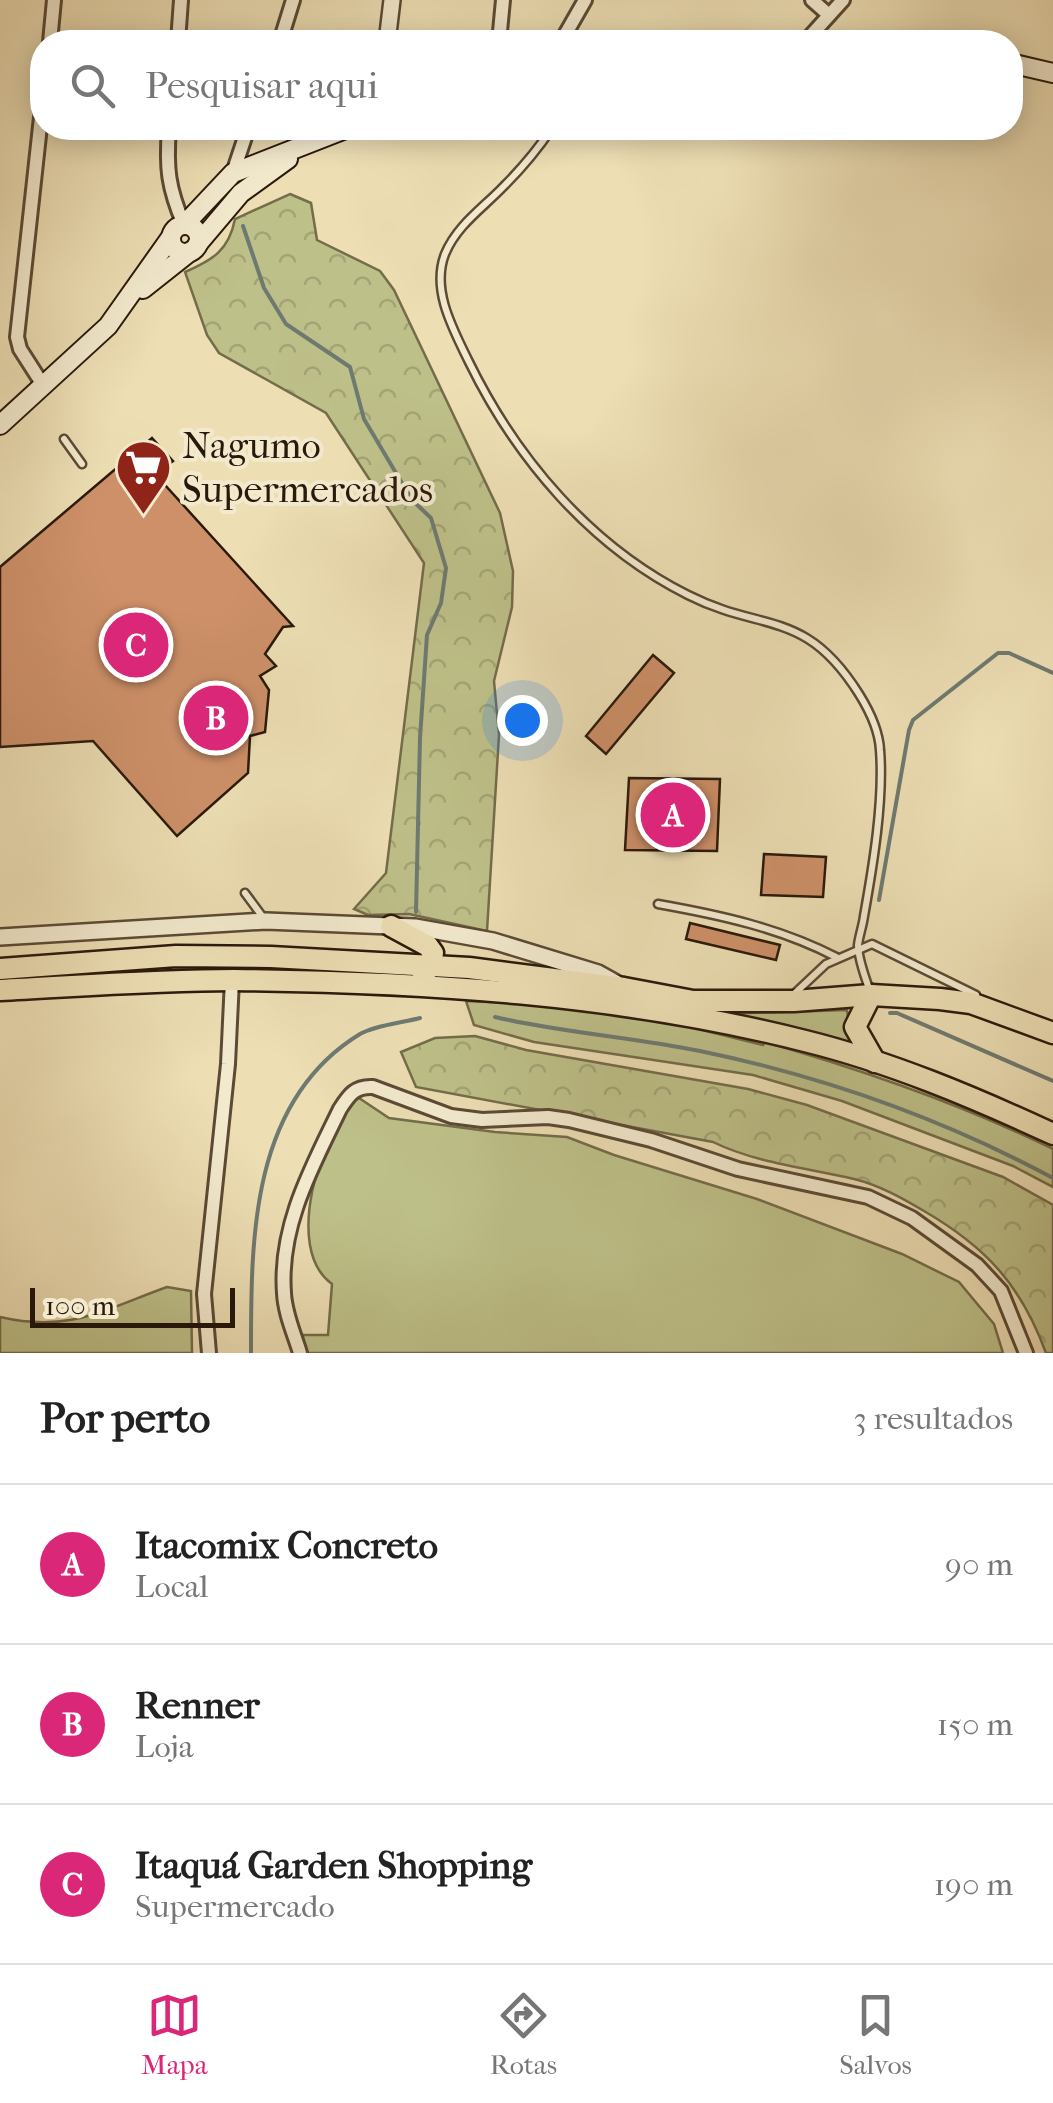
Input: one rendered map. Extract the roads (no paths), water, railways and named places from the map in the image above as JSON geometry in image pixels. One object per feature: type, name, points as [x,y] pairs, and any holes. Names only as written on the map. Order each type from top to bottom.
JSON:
[{"type":"highway","points":[[391,926],[428,946],[433,953],[422,977],[393,986]]},
{"type":"highway","points":[[0,969],[176,956],[469,968],[624,988],[694,1002],[786,1002],[871,995],[971,1003],[1053,1033]]},
{"type":"highway","points":[[0,990],[232,980],[557,995],[647,1008],[805,1041],[875,1062],[1053,1134]]},
{"type":"highway","points":[[871,995],[855,1027],[875,1062]]},
{"type":"main road","points":[[1023,66],[1053,73]]},
{"type":"main road","points":[[0,426],[89,346],[130,298],[178,231],[233,173],[315,140]]},
{"type":"main road","points":[[130,298],[194,248],[252,184],[318,140]]},
{"type":"main road","points":[[178,231],[175,248],[183,252],[194,248]]},
{"type":"street","points":[[51,30],[54,0]]},
{"type":"street","points":[[179,30],[182,0]]},
{"type":"street","points":[[284,30],[293,0]]},
{"type":"street","points":[[388,30],[392,0]]},
{"type":"street","points":[[500,30],[503,0]]},
{"type":"street","points":[[568,30],[586,0]]},
{"type":"street","points":[[812,0],[829,15]]},
{"type":"street","points":[[816,30],[843,0]]},
{"type":"street","points":[[39,140],[18,336],[20,349],[43,385]]},
{"type":"street","points":[[168,140],[166,165],[178,231]]},
{"type":"street","points":[[233,173],[244,140]]},
{"type":"street","points":[[0,937],[266,921],[391,926],[493,941],[598,973],[624,988]]},
{"type":"street","points":[[210,1353],[204,1294],[228,1064],[232,980]]},
{"type":"street","points":[[300,1353],[284,1295],[289,1233],[299,1193],[340,1109],[348,1096],[362,1086],[451,1116],[569,1120],[652,1140],[738,1169],[868,1197],[912,1218],[977,1265],[1001,1291],[1026,1353]]},
{"type":"lane","points":[[542,140],[506,185],[454,236],[443,259],[440,281],[448,314],[487,399],[517,446],[556,494],[591,528],[690,597],[804,634],[836,663],[861,698],[880,748],[876,826],[858,948],[871,995]]},
{"type":"lane","points":[[64,440],[82,464]]},
{"type":"lane","points":[[245,893],[266,921]]},
{"type":"lane","points":[[658,904],[760,926],[837,958]]},
{"type":"lane","points":[[786,1002],[826,964],[872,944],[1053,1033]]},
{"type":"waterway","points":[[243,226],[264,288],[286,324],[350,367],[364,419],[412,500],[431,518],[446,568],[441,603],[427,635],[416,912]]},
{"type":"waterway","points":[[879,900],[913,720],[998,653],[1009,653],[1053,673]]},
{"type":"waterway","points":[[890,1013],[1053,1081]]},
{"type":"waterway","points":[[495,1017],[700,1051],[791,1073],[925,1118],[1053,1178]]},
{"type":"waterway","points":[[251,1353],[256,1220],[277,1134],[297,1096],[324,1062],[366,1031],[420,1018]]},
{"type":"place","name":"Nagumo Supermercados","points":[[143,516]]},
{"type":"place","name":"Itaquá Garden Shopping","points":[[136,645]]},
{"type":"place","name":"Renner","points":[[216,718]]},
{"type":"place","name":"Itacomix Concreto","points":[[673,815]]}]
